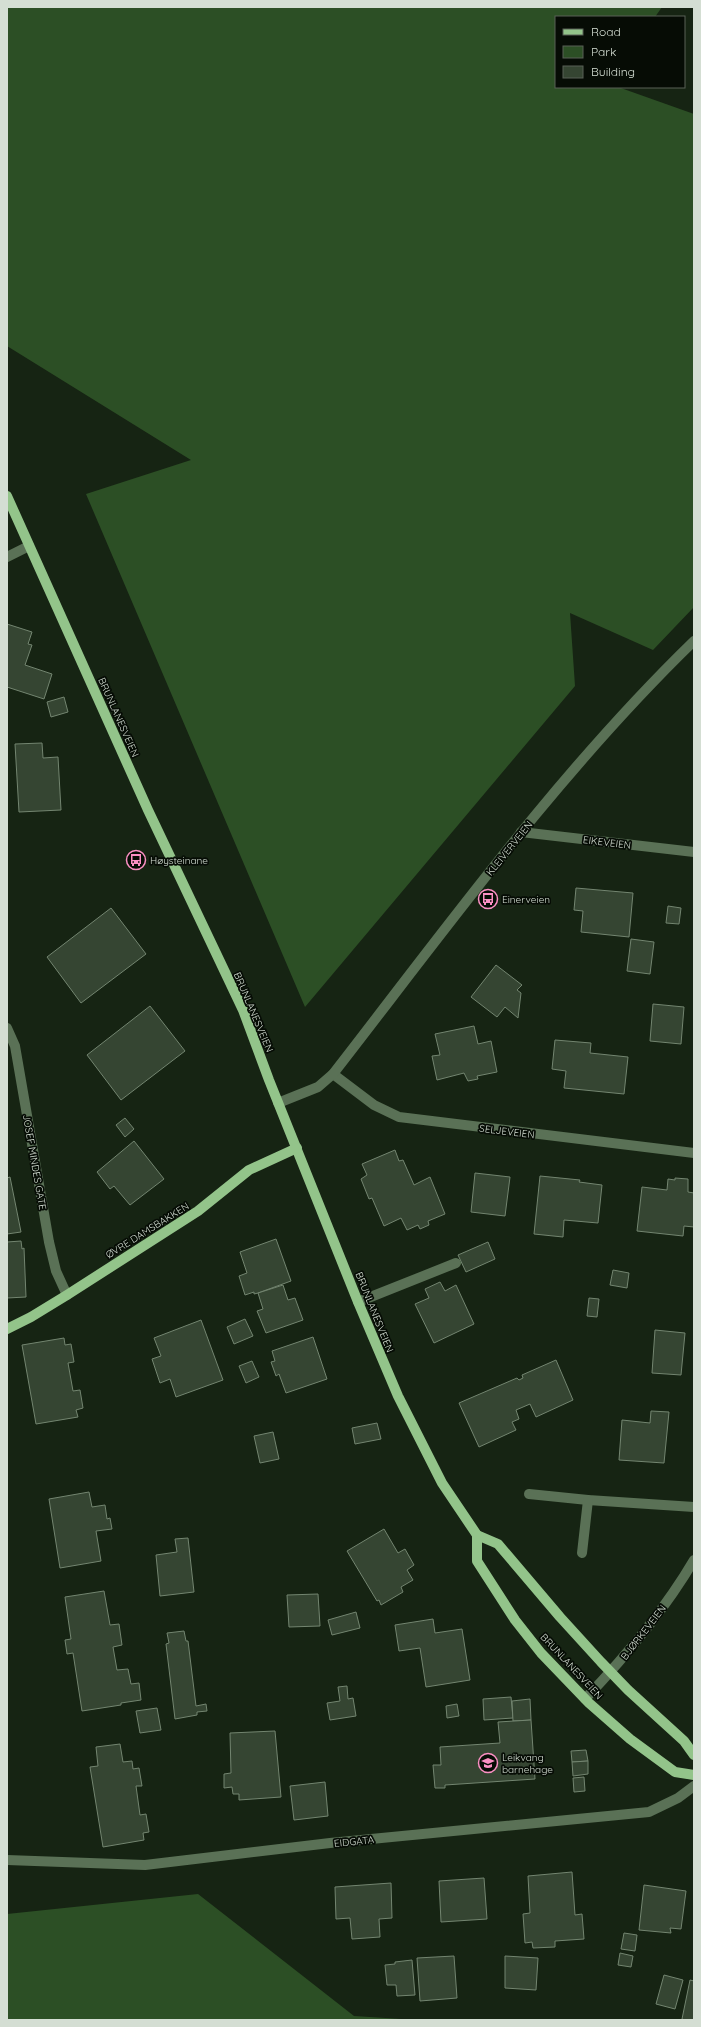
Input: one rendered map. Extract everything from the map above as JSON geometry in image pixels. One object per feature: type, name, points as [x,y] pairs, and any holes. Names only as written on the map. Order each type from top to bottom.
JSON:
[{"type":"main road","name":"BRUNLANESVEIEN","points":[[7,496],[148,810],[243,1010],[278,1103],[358,1302],[398,1396],[442,1483],[477,1535],[477,1561],[495,1591],[541,1653],[585,1699],[646,1751],[675,1772],[694,1776]]},
{"type":"main road","name":"ØVRE DAMSBAKKEN","points":[[7,1328],[31,1317],[67,1295],[198,1211],[249,1170],[297,1148]]},
{"type":"main road","points":[[477,1535],[498,1544],[560,1617],[610,1672],[684,1741],[694,1755]]},
{"type":"street","points":[[7,557],[29,546]]},
{"type":"street","name":"KLEIVERVEIEN","points":[[278,1103],[318,1087],[333,1074],[521,832],[653,680],[694,641]]},
{"type":"street","name":"EIKEVEIEN","points":[[521,832],[694,852]]},
{"type":"street","name":"JOSEF MINDES GATE","points":[[7,1028],[15,1046],[49,1242],[56,1270],[67,1295]]},
{"type":"street","name":"SELJEVEIEN","points":[[333,1074],[374,1105],[399,1117],[694,1153]]},
{"type":"street","points":[[358,1302],[456,1263]]},
{"type":"street","points":[[529,1494],[588,1500],[694,1507]]},
{"type":"street","points":[[582,1553],[588,1500]]},
{"type":"street","name":"BJØRKEVEIEN","points":[[585,1699],[610,1672],[657,1614],[694,1560]]},
{"type":"street","name":"EIDGATA","points":[[7,1860],[145,1865],[330,1843],[649,1812],[678,1798],[694,1786]]},
{"type":"green space","points":[[7,7],[662,7],[656,16],[555,16],[555,88],[621,88],[694,114],[694,607],[653,650],[570,613],[575,686],[305,1007],[86,494],[191,460],[7,346]]},
{"type":"green space","points":[[198,1894],[354,2016],[417,2020],[7,2020],[7,1914]]},
{"type":"building","points":[[7,624],[32,632],[28,644],[32,645],[25,665],[52,674],[44,699],[7,687]]},
{"type":"building","points":[[64,697],[68,712],[51,717],[47,702]]},
{"type":"building","points":[[42,743],[43,758],[58,757],[61,810],[19,812],[15,744]]},
{"type":"building","points":[[576,888],[633,893],[629,937],[581,932],[583,911],[574,910]]},
{"type":"building","points":[[668,906],[681,908],[679,924],[666,923]]},
{"type":"building","points":[[111,908],[146,954],[81,1003],[47,957]]},
{"type":"building","points":[[631,939],[654,942],[650,974],[627,971]]},
{"type":"building","points":[[496,965],[522,985],[517,990],[521,993],[518,1018],[505,1007],[497,1017],[471,997]]},
{"type":"building","points":[[653,1004],[684,1007],[681,1044],[650,1041]]},
{"type":"building","points":[[150,1006],[185,1051],[121,1100],[87,1055]]},
{"type":"building","points":[[474,1026],[478,1044],[491,1041],[497,1072],[477,1076],[478,1079],[468,1081],[464,1073],[437,1080],[432,1056],[440,1055],[435,1034]]},
{"type":"building","points":[[555,1040],[591,1043],[590,1053],[628,1057],[624,1094],[564,1088],[566,1071],[552,1069]]},
{"type":"building","points":[[125,1118],[134,1129],[125,1137],[116,1125]]},
{"type":"building","points":[[134,1141],[164,1179],[130,1205],[114,1186],[110,1189],[97,1172]]},
{"type":"building","points":[[395,1150],[399,1161],[403,1160],[414,1185],[430,1177],[445,1214],[428,1221],[429,1225],[420,1229],[418,1225],[407,1230],[401,1218],[384,1226],[372,1198],[369,1199],[361,1179],[367,1175],[362,1164]]},
{"type":"building","points":[[475,1173],[510,1177],[505,1216],[471,1212]]},
{"type":"building","points":[[540,1176],[580,1180],[579,1182],[602,1185],[598,1223],[564,1220],[563,1237],[534,1234]]},
{"type":"building","points":[[10,1177],[21,1232],[7,1234],[7,1178]]},
{"type":"building","points":[[675,1178],[688,1179],[688,1192],[694,1193],[694,1227],[684,1226],[683,1236],[637,1231],[642,1187],[667,1190],[668,1179],[675,1180]]},
{"type":"building","points":[[276,1239],[291,1281],[258,1293],[254,1294],[254,1292],[245,1295],[239,1276],[247,1273],[240,1252]]},
{"type":"building","points":[[21,1241],[22,1249],[24,1248],[26,1297],[7,1298],[7,1242]]},
{"type":"building","points":[[488,1242],[495,1259],[466,1272],[458,1255]]},
{"type":"building","points":[[613,1270],[629,1273],[627,1288],[610,1285]]},
{"type":"building","points":[[440,1282],[445,1291],[456,1285],[474,1324],[434,1343],[415,1304],[429,1298],[425,1289]]},
{"type":"building","points":[[283,1285],[288,1300],[295,1298],[303,1320],[266,1333],[257,1311],[263,1309],[258,1293]]},
{"type":"building","points":[[589,1298],[599,1299],[597,1317],[587,1316]]},
{"type":"building","points":[[245,1319],[253,1336],[234,1344],[227,1327]]},
{"type":"building","points":[[201,1320],[223,1380],[176,1397],[170,1379],[160,1383],[152,1359],[161,1356],[154,1338]]},
{"type":"building","points":[[655,1330],[685,1333],[681,1375],[652,1373]]},
{"type":"building","points":[[313,1337],[327,1379],[286,1393],[279,1374],[276,1376],[271,1362],[275,1361],[272,1351]]},
{"type":"building","points":[[64,1338],[65,1345],[71,1344],[74,1362],[68,1363],[73,1391],[80,1390],[83,1408],[76,1410],[78,1417],[36,1424],[22,1345]]},
{"type":"building","points":[[556,1360],[573,1400],[536,1417],[530,1404],[516,1410],[519,1419],[512,1422],[516,1430],[479,1447],[459,1403],[517,1378],[519,1380],[523,1378],[522,1375]]},
{"type":"building","points":[[252,1361],[259,1377],[246,1383],[239,1366]]},
{"type":"building","points":[[651,1411],[669,1412],[664,1463],[619,1460],[622,1420],[650,1423]]},
{"type":"building","points":[[377,1423],[381,1439],[355,1444],[352,1428]]},
{"type":"building","points":[[273,1432],[279,1459],[260,1463],[254,1436]]},
{"type":"building","points":[[89,1492],[92,1507],[105,1505],[107,1519],[110,1518],[112,1529],[96,1531],[101,1561],[60,1568],[49,1499]]},
{"type":"building","points":[[384,1529],[398,1553],[405,1549],[414,1565],[407,1570],[413,1580],[401,1587],[403,1592],[381,1605],[379,1600],[377,1601],[347,1551]]},
{"type":"building","points":[[188,1538],[194,1592],[160,1596],[156,1555],[177,1552],[175,1539]]},
{"type":"building","points":[[104,1591],[110,1625],[119,1624],[122,1645],[113,1647],[117,1670],[128,1669],[131,1684],[139,1683],[141,1700],[121,1703],[121,1705],[82,1711],[73,1653],[67,1654],[65,1640],[71,1639],[65,1597]]},
{"type":"building","points":[[318,1594],[320,1626],[289,1627],[287,1595]]},
{"type":"building","points":[[356,1612],[360,1628],[332,1635],[328,1620]]},
{"type":"building","points":[[433,1619],[435,1633],[462,1629],[470,1680],[426,1687],[420,1648],[399,1651],[395,1625]]},
{"type":"building","points":[[184,1631],[186,1641],[188,1641],[196,1706],[206,1704],[207,1711],[197,1712],[197,1715],[175,1719],[166,1644],[169,1643],[167,1633]]},
{"type":"building","points":[[347,1686],[348,1699],[353,1698],[356,1716],[330,1720],[327,1703],[340,1701],[338,1687]]},
{"type":"building","points":[[511,1697],[513,1718],[484,1720],[483,1699]]},
{"type":"building","points":[[530,1699],[531,1720],[513,1721],[512,1701]]},
{"type":"building","points":[[457,1704],[459,1716],[447,1718],[446,1706]]},
{"type":"building","points":[[157,1708],[161,1730],[140,1733],[136,1711]]},
{"type":"building","points":[[531,1720],[535,1779],[445,1785],[445,1788],[435,1788],[433,1765],[441,1765],[440,1747],[500,1743],[498,1722]]},
{"type":"building","points":[[275,1731],[281,1797],[239,1800],[239,1794],[233,1794],[232,1787],[224,1788],[224,1774],[231,1773],[230,1733]]},
{"type":"building","points":[[120,1744],[123,1762],[132,1761],[133,1769],[139,1768],[142,1786],[136,1786],[140,1815],[146,1814],[149,1832],[143,1833],[144,1840],[103,1847],[90,1767],[98,1766],[96,1747]]},
{"type":"building","points":[[586,1750],[588,1761],[572,1762],[571,1751]]},
{"type":"building","points":[[588,1761],[588,1774],[573,1776],[572,1762]]},
{"type":"building","points":[[584,1777],[585,1791],[574,1792],[573,1778]]},
{"type":"building","points":[[325,1782],[328,1816],[294,1820],[290,1786]]},
{"type":"building","points":[[572,1872],[575,1915],[582,1914],[584,1939],[555,1941],[555,1947],[533,1948],[532,1942],[525,1943],[523,1914],[530,1913],[528,1876]]},
{"type":"building","points":[[484,1878],[487,1919],[441,1922],[439,1881]]},
{"type":"building","points":[[391,1883],[392,1918],[379,1919],[380,1937],[352,1939],[350,1918],[336,1919],[335,1887]]},
{"type":"building","points":[[644,1885],[686,1891],[681,1929],[670,1928],[671,1933],[639,1930]]},
{"type":"building","points":[[624,1933],[637,1935],[635,1951],[621,1949]]},
{"type":"building","points":[[620,1953],[633,1956],[631,1967],[618,1965]]},
{"type":"building","points":[[454,1956],[457,1998],[420,2001],[417,1958]]},
{"type":"building","points":[[505,1956],[538,1958],[536,1990],[505,1988]]},
{"type":"building","points":[[412,1960],[415,1995],[397,1996],[396,1985],[387,1985],[385,1965]]},
{"type":"building","points":[[664,1975],[683,1980],[675,2009],[656,2004]]},
{"type":"building","points":[[690,1980],[694,1981],[694,2020],[685,2020],[682,2019]]},
{"type":"place","name":"Høysteinane","points":[[136,860]]},
{"type":"place","name":"Einerveien","points":[[488,899]]},
{"type":"place","name":"Leikvang barnehage","points":[[488,1763]]}]
